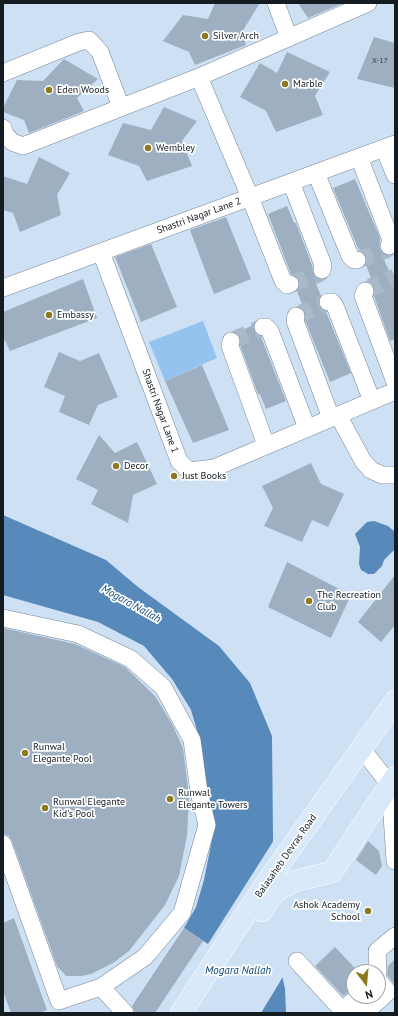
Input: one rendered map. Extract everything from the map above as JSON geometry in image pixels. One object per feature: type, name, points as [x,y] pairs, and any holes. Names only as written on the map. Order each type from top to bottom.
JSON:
[{"type":"main road","name":"Balasaheb Devras Road","points":[[193,1013],[265,894],[395,701]]},
{"type":"main road","points":[[265,894],[278,890],[295,881],[332,872],[392,781]]},
{"type":"street","points":[[276,3],[288,38]]},
{"type":"street","points":[[3,128],[5,134],[12,142],[23,146],[199,77],[368,3]]},
{"type":"street","points":[[3,73],[79,42],[89,40],[100,52],[121,107]]},
{"type":"street","points":[[199,77],[250,197],[283,281],[287,285],[290,284]]},
{"type":"street","points":[[389,146],[395,175]]},
{"type":"street","name":"Shastri Nagar Lane 2","points":[[3,288],[389,146]]},
{"type":"street","points":[[358,157],[390,240],[389,246]]},
{"type":"street","points":[[316,173],[350,256],[354,260],[357,260]]},
{"type":"street","points":[[291,182],[323,265],[322,270]]},
{"type":"street","name":"Shastri Nagar Lane 1","points":[[101,252],[179,461],[189,471],[214,468],[395,391]]},
{"type":"street","points":[[365,291],[363,296],[395,382]]},
{"type":"street","points":[[328,302],[332,302],[335,306],[372,401]]},
{"type":"street","points":[[296,316],[295,321],[335,417],[363,461],[371,470],[382,475],[395,475]]},
{"type":"street","points":[[263,327],[266,327],[270,331],[307,428]]},
{"type":"street","points":[[231,341],[230,346],[266,446]]},
{"type":"street","points":[[3,618],[78,634],[131,659],[163,687],[192,740],[199,792],[207,825],[182,913],[145,957],[101,986],[59,1000],[3,844]]},
{"type":"street","points":[[362,749],[392,781],[395,861]]},
{"type":"street","points":[[378,964],[377,951],[395,936]]},
{"type":"street","points":[[297,961],[342,1010],[367,1011],[375,1004]]},
{"type":"street","points":[[101,986],[125,1013]]},
{"type":"street","points":[[342,1010],[349,1004]]},
{"type":"shaded area","points":[[203,321],[217,358],[165,381],[149,342]]},
{"type":"water","name":"Mogara Nallah","points":[[3,515],[106,560],[138,587],[219,646],[250,683],[272,736],[274,936],[285,989],[286,1013],[193,1013],[203,942],[184,928],[196,907],[204,880],[214,829],[205,788],[202,747],[191,710],[172,679],[144,646],[98,622],[3,595]]},
{"type":"water","points":[[374,521],[388,526],[395,532],[395,549],[384,560],[382,566],[374,574],[368,574],[361,570],[359,564],[360,547],[355,534],[367,522]]},
{"type":"pier","points":[[274,840],[276,936],[284,975],[261,1013],[191,1013],[189,984],[200,942],[184,928],[208,944]]},
{"type":"building","name":"Silver Arch","points":[[215,3],[260,3],[242,32],[246,45],[195,65],[189,52],[163,41],[183,15],[208,19]]},
{"type":"building","points":[[298,3],[343,3],[308,18]]},
{"type":"building","points":[[374,37],[395,43],[395,88],[357,79]]},
{"type":"building","name":"Marble","points":[[287,52],[330,72],[315,96],[323,115],[276,132],[266,111],[240,97],[260,63],[277,73]]},
{"type":"building","name":"Eden Woods","points":[[64,59],[98,79],[77,98],[84,111],[29,133],[24,120],[3,112],[3,108],[17,80],[43,81]]},
{"type":"building","name":"Wembley","points":[[164,107],[197,121],[182,141],[192,166],[147,181],[139,166],[108,155],[123,123],[151,130]]},
{"type":"building","points":[[39,157],[70,173],[57,195],[61,215],[20,232],[13,213],[3,210],[3,176],[27,184]]},
{"type":"building","points":[[355,179],[380,238],[379,248],[386,256],[383,257],[395,285],[395,339],[390,341],[374,296],[375,289],[367,279],[371,278],[366,265],[366,255],[358,248],[333,188]]},
{"type":"building","points":[[287,206],[294,223],[296,223],[312,265],[313,274],[318,283],[316,284],[321,296],[318,302],[319,307],[326,312],[351,373],[330,382],[305,320],[305,312],[298,305],[302,304],[297,291],[300,286],[299,280],[296,276],[291,274],[268,214]]},
{"type":"building","points":[[226,217],[251,279],[214,294],[190,230]]},
{"type":"building","points":[[151,244],[177,307],[141,322],[115,257]]},
{"type":"building","name":"Embassy","points":[[83,279],[97,318],[10,351],[3,337],[3,312]]},
{"type":"building","points":[[253,325],[255,332],[261,337],[286,401],[266,409],[260,394],[258,394],[240,345],[240,337],[236,333]]},
{"type":"building","points":[[59,352],[80,361],[99,353],[118,397],[98,405],[89,425],[59,412],[65,396],[44,387]]},
{"type":"building","points":[[202,365],[229,430],[193,443],[165,381]]},
{"type":"building","name":"Decor","points":[[99,435],[115,453],[137,442],[157,484],[133,495],[128,523],[91,504],[98,490],[76,479]]},
{"type":"building","points":[[311,463],[321,484],[344,494],[328,527],[312,520],[302,542],[264,526],[273,508],[262,486]]},
{"type":"building","name":"The Recreation Club","points":[[287,562],[351,595],[331,638],[268,607]]},
{"type":"building","points":[[395,575],[395,625],[381,642],[358,622]]},
{"type":"building","points":[[3,628],[75,644],[125,667],[155,696],[172,724],[183,748],[189,797],[187,836],[179,876],[165,905],[129,951],[113,963],[91,974],[66,976],[57,966],[12,841],[9,836],[4,834],[3,831]]},
{"type":"building","points":[[368,841],[379,851],[382,866],[376,875],[356,860]]},
{"type":"building","points":[[14,918],[47,1010],[39,1013],[11,1013],[3,991],[3,923]]},
{"type":"building","points":[[184,928],[203,941],[155,1013],[135,1013],[132,1006]]},
{"type":"building","points":[[335,947],[351,964],[346,964],[346,994],[343,996],[315,966]]},
{"type":"building","points":[[395,959],[395,985],[387,975],[388,966]]},
{"type":"tunnel","points":[[357,260],[386,250],[389,246]]},
{"type":"tunnel","points":[[290,284],[319,274],[322,270]]},
{"type":"tunnel","points":[[365,291],[395,277]]},
{"type":"tunnel","points":[[296,316],[328,302]]},
{"type":"tunnel","points":[[231,341],[263,327]]},
{"type":"place","name":"Silver Arch","points":[[205,36]]},
{"type":"place","name":"Marble","points":[[285,84]]},
{"type":"place","name":"Eden Woods","points":[[49,90]]},
{"type":"place","name":"Wembley","points":[[148,148]]},
{"type":"place","name":"Embassy","points":[[49,315]]},
{"type":"place","name":"Decor","points":[[116,466]]},
{"type":"place","name":"Just Books","points":[[174,476]]},
{"type":"place","name":"The Recreation Club","points":[[309,601]]},
{"type":"place","name":"Runwal Elegante Pool","points":[[25,753]]},
{"type":"place","name":"Runwal Elegante Towers","points":[[170,799]]},
{"type":"place","name":"Runwal Elegante Kid's Pool","points":[[45,808]]},
{"type":"place","name":"Ashok Academy School","points":[[368,911]]}]
